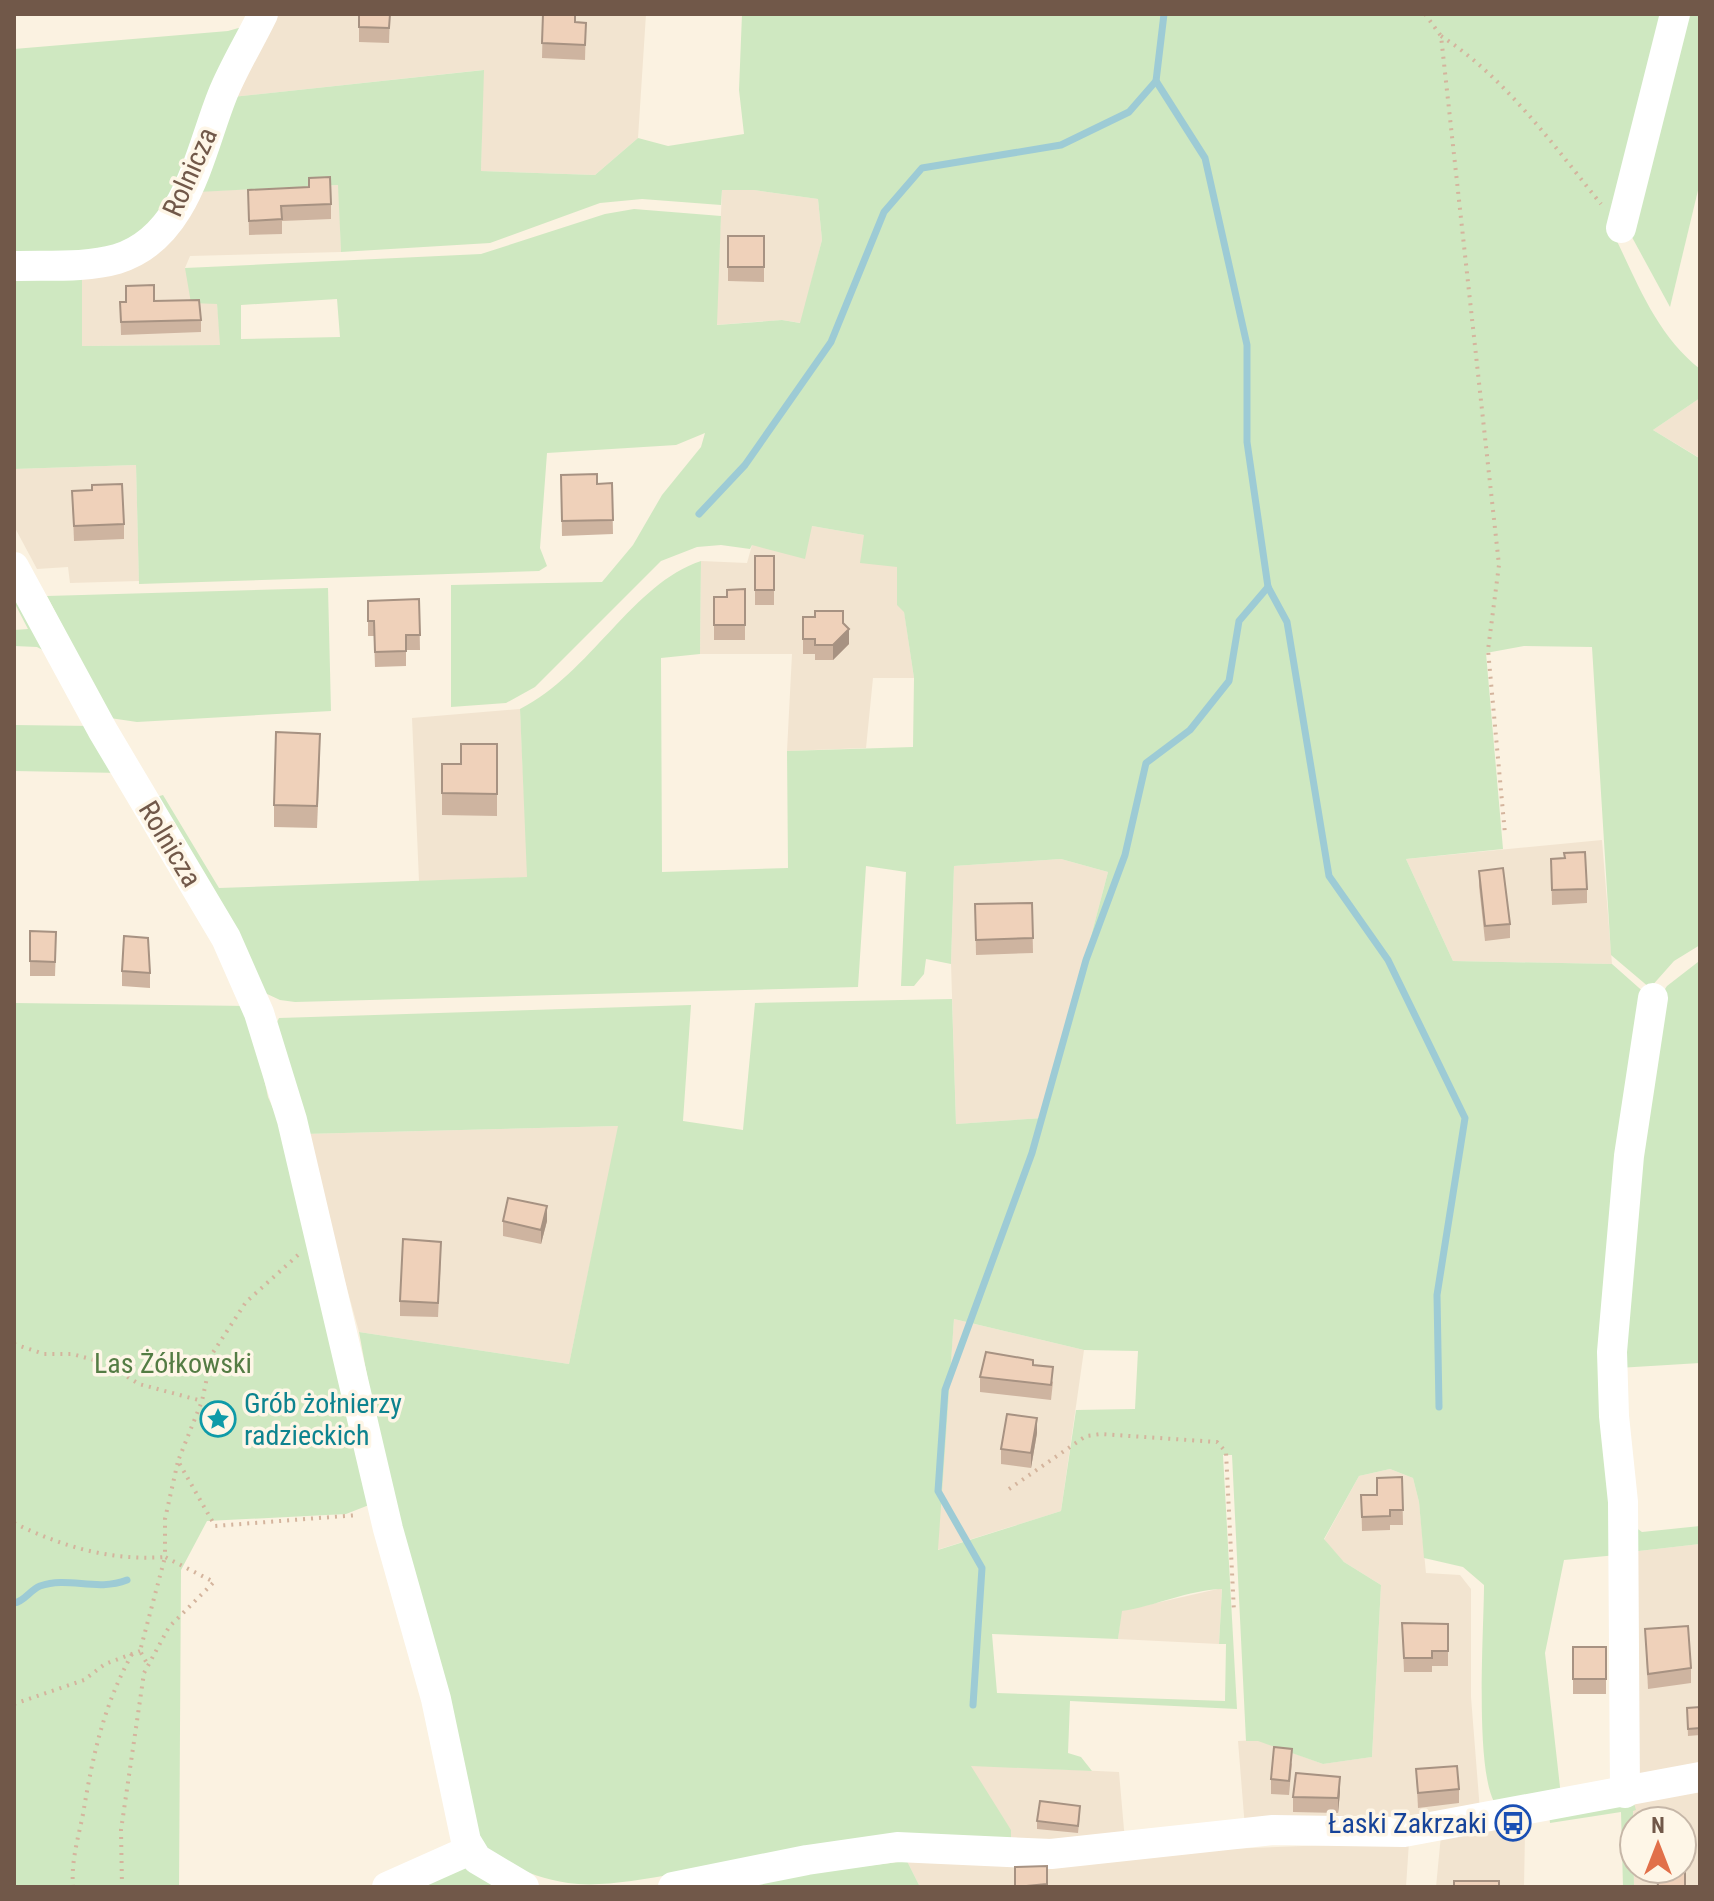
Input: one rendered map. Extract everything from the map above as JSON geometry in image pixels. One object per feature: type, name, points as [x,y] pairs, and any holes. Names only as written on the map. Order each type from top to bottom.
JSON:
[{"type":"street","name":"Rolnicza","points":[[14,266],[116,259],[155,238],[173,218],[187,192],[224,92],[263,14]]},
{"type":"street","points":[[1621,228],[1675,14]]},
{"type":"street","name":"Rolnicza","points":[[14,567],[103,731],[226,938],[259,1013],[296,1135],[384,1509],[436,1699],[470,1850]]},
{"type":"street","points":[[1625,1793],[1623,1502],[1612,1352],[1629,1156],[1653,998]]},
{"type":"street","points":[[673,1887],[807,1860],[897,1847],[1051,1854],[1273,1830],[1404,1832],[1700,1777]]},
{"type":"street","points":[[387,1887],[470,1850],[492,1870],[524,1887]]},
{"type":"path","points":[[1425,14],[1441,36],[1462,50],[1539,128],[1621,228]]},
{"type":"path","points":[[1441,36],[1499,565],[1488,650],[1505,834]]},
{"type":"path","points":[[148,1665],[140,1651],[165,1557],[165,1519],[178,1461],[202,1401],[212,1354],[246,1302],[283,1266],[320,1240]]},
{"type":"path","points":[[14,1344],[44,1354],[72,1354],[105,1363],[139,1384],[202,1401]]},
{"type":"path","points":[[1009,1489],[1086,1436],[1217,1442],[1226,1452],[1234,1612]]},
{"type":"path","points":[[178,1461],[215,1526],[294,1522],[384,1509]]},
{"type":"path","points":[[14,1523],[62,1544],[109,1557],[165,1557],[214,1582],[169,1627],[148,1665],[137,1706],[131,1778],[121,1830],[122,1887]]},
{"type":"path","points":[[14,1704],[84,1680],[105,1664],[140,1651]]},
{"type":"path","points":[[73,1887],[71,1869],[87,1776],[109,1697],[132,1654]]},
{"type":"shaded area","points":[[263,14],[646,14],[638,138],[595,175],[481,171],[483,70],[232,97]]},
{"type":"shaded area","points":[[339,185],[341,252],[190,256],[185,268],[217,304],[221,345],[82,346],[82,275],[187,192]]},
{"type":"shaded area","points":[[722,190],[754,190],[818,199],[822,240],[801,323],[782,320],[716,325]]},
{"type":"shaded area","points":[[1700,398],[1700,476],[1698,457],[1653,430]]},
{"type":"shaded area","points":[[136,465],[139,581],[70,583],[68,567],[37,569],[14,526],[14,469]]},
{"type":"shaded area","points":[[812,526],[864,535],[897,566],[897,604],[904,611],[914,678],[873,678],[866,748],[787,751],[792,654],[700,654],[701,561],[747,563],[752,545]]},
{"type":"shaded area","points":[[520,709],[528,878],[419,881],[412,718]]},
{"type":"shaded area","points":[[1602,840],[1612,964],[1453,961],[1406,859]]},
{"type":"shaded area","points":[[1061,859],[1108,872],[1043,1118],[956,1124],[951,964],[954,866]]},
{"type":"shaded area","points":[[619,1126],[569,1364],[359,1332],[304,1134]]},
{"type":"shaded area","points":[[954,1319],[1084,1350],[1061,1511],[937,1550]]},
{"type":"shaded area","points":[[1390,1469],[1413,1478],[1419,1502],[1426,1573],[1460,1575],[1471,1589],[1471,1697],[1480,1811],[1470,1815],[1245,1828],[1238,1741],[1258,1740],[1323,1764],[1372,1757],[1381,1585],[1344,1562],[1324,1540],[1359,1476]]},
{"type":"shaded area","points":[[1700,1544],[1700,1765],[1633,1779],[1630,1552]]},
{"type":"shaded area","points":[[1222,1588],[1219,1644],[1118,1639],[1121,1611]]},
{"type":"shaded area","points":[[970,1765],[1119,1772],[1125,1841],[1011,1845]]},
{"type":"shaded area","points":[[1698,1788],[1700,1887],[1634,1887],[1698,1885],[1698,1805],[1633,1805],[1633,1800]]},
{"type":"shaded area","points":[[1508,1824],[1509,1831],[1525,1832],[1524,1887],[1436,1887],[1441,1835]]},
{"type":"shaded area","points":[[1409,1842],[1406,1887],[920,1887],[907,1861]]},
{"type":"green space","points":[[742,14],[1666,14],[1614,235],[1660,324],[1671,340],[1700,369],[1700,398],[1653,430],[1699,458],[1700,945],[1674,961],[1650,988],[1611,955],[1592,647],[1524,646],[1486,653],[1503,849],[1406,859],[1453,961],[1612,964],[1647,995],[1628,1119],[1617,1555],[1564,1560],[1545,1653],[1561,1796],[1496,1805],[1489,1788],[1483,1733],[1484,1585],[1463,1567],[1424,1558],[1419,1502],[1413,1478],[1390,1469],[1359,1476],[1324,1539],[1344,1562],[1381,1585],[1372,1757],[1323,1764],[1258,1741],[1246,1741],[1232,1455],[1223,1455],[1237,1709],[1070,1701],[1068,1753],[1081,1757],[1092,1771],[971,1766],[1011,1830],[1011,1845],[803,1853],[750,1859],[642,1880],[590,1884],[556,1881],[533,1874],[480,1846],[389,1494],[359,1332],[569,1364],[618,1126],[304,1134],[276,1024],[279,1018],[691,1005],[683,1121],[743,1130],[755,1003],[952,999],[956,1124],[1043,1118],[1108,872],[1061,859],[954,866],[951,964],[926,959],[924,974],[914,986],[901,986],[906,872],[866,866],[858,987],[295,1002],[265,993],[153,798],[163,795],[219,888],[527,877],[520,709],[568,674],[654,588],[677,572],[701,561],[700,654],[661,658],[662,872],[788,868],[787,751],[913,747],[914,678],[904,612],[897,605],[897,567],[860,563],[864,535],[812,526],[805,559],[752,545],[750,549],[721,545],[697,547],[661,561],[535,687],[506,703],[451,707],[451,585],[602,582],[633,545],[662,495],[701,447],[705,433],[676,445],[547,453],[540,548],[547,566],[539,571],[139,584],[136,465],[14,469],[14,274],[82,275],[82,346],[220,345],[217,304],[191,303],[185,268],[481,254],[605,214],[634,209],[721,216],[717,325],[782,320],[800,323],[822,240],[818,199],[754,190],[722,190],[721,205],[642,199],[600,203],[490,243],[341,252],[338,185],[198,192],[232,97],[484,70],[481,171],[595,175],[638,138],[668,146],[744,134],[739,90]],"holes":[[[337,299],[340,337],[241,339],[241,305]],[[954,1319],[1084,1350],[1138,1351],[1135,1409],[1076,1410],[1061,1511],[938,1550]],[[1222,1589],[1219,1644],[1226,1644],[1225,1701],[997,1693],[992,1634],[1118,1639],[1122,1611]]]},
{"type":"green space","points":[[1680,14],[1700,14],[1700,182],[1670,307],[1627,228]]},
{"type":"green space","points":[[249,25],[167,212],[116,248],[14,257],[14,49],[228,31]]},
{"type":"green space","points":[[14,581],[52,655],[37,647],[14,646],[14,630],[28,629],[14,602]]},
{"type":"green space","points":[[328,588],[331,711],[137,722],[110,718],[47,596]]},
{"type":"green space","points":[[14,725],[93,726],[121,773],[14,771]]},
{"type":"green space","points":[[1698,962],[1700,1363],[1618,1368],[1657,1001],[1667,986]]},
{"type":"green space","name":"Las Żółkowski","points":[[14,1003],[248,1006],[268,1097],[283,1131],[369,1505],[346,1514],[207,1521],[181,1570],[179,1887],[14,1887]]},
{"type":"green space","points":[[1700,1526],[1700,1544],[1630,1552],[1635,1527],[1642,1532]]},
{"type":"green space","points":[[1633,1800],[1634,1805],[1618,1805],[1618,1812],[1550,1823],[1549,1814]]},
{"type":"green space","points":[[907,1861],[920,1887],[691,1887]]},
{"type":"green space","points":[[473,1866],[511,1887],[397,1887]]},
{"type":"building","points":[[359,14],[390,14],[389,28],[359,27]]},
{"type":"building","points":[[543,14],[575,14],[575,22],[586,23],[585,45],[542,43]]},
{"type":"building","points":[[330,177],[331,204],[281,206],[282,219],[249,221],[248,190],[309,187],[309,178]]},
{"type":"building","points":[[728,236],[764,236],[764,267],[728,267]]},
{"type":"building","points":[[154,285],[154,301],[199,300],[201,320],[121,322],[120,302],[126,302],[126,286]]},
{"type":"building","points":[[597,474],[597,484],[612,483],[613,520],[562,521],[561,475]]},
{"type":"building","points":[[122,484],[124,524],[74,526],[72,491],[92,490],[92,485]]},
{"type":"building","points":[[755,556],[774,556],[774,590],[755,590]]},
{"type":"building","points":[[745,589],[745,625],[714,625],[714,597],[727,597],[727,590]]},
{"type":"building","points":[[419,599],[420,635],[406,635],[406,651],[375,652],[374,621],[368,621],[368,601]]},
{"type":"building","points":[[815,611],[843,611],[843,623],[849,629],[833,645],[815,645],[815,639],[803,639],[803,617],[815,617]]},
{"type":"building","points":[[276,732],[320,734],[317,806],[274,805]]},
{"type":"building","points":[[461,744],[497,744],[497,794],[442,793],[442,764],[461,764]]},
{"type":"building","points":[[1585,852],[1587,889],[1552,890],[1551,859],[1565,858],[1564,853]]},
{"type":"building","points":[[1503,868],[1510,924],[1485,926],[1479,871]]},
{"type":"building","points":[[1032,903],[1033,938],[976,940],[975,904]]},
{"type":"building","points":[[30,931],[56,932],[55,962],[30,961]]},
{"type":"building","points":[[124,936],[148,938],[150,973],[122,971]]},
{"type":"building","points":[[508,1198],[547,1206],[541,1230],[503,1221]]},
{"type":"building","points":[[403,1239],[441,1242],[438,1303],[400,1301]]},
{"type":"building","points":[[986,1352],[1033,1360],[1033,1365],[1053,1367],[1051,1385],[980,1377]]},
{"type":"building","points":[[1007,1414],[1037,1418],[1031,1453],[1001,1449]]},
{"type":"building","points":[[1402,1477],[1403,1510],[1390,1510],[1390,1516],[1362,1517],[1361,1495],[1377,1495],[1377,1478]]},
{"type":"building","points":[[1402,1623],[1448,1624],[1448,1651],[1432,1651],[1432,1658],[1404,1658]]},
{"type":"building","points":[[1688,1626],[1691,1668],[1648,1674],[1645,1629]]},
{"type":"building","points":[[1573,1647],[1606,1647],[1606,1679],[1573,1679]]},
{"type":"building","points":[[1700,1707],[1700,1728],[1688,1729],[1687,1708]]},
{"type":"building","points":[[1274,1747],[1292,1749],[1289,1781],[1271,1779]]},
{"type":"building","points":[[1457,1766],[1459,1789],[1418,1793],[1416,1769]]},
{"type":"building","points":[[1296,1773],[1340,1777],[1338,1798],[1293,1797]]},
{"type":"building","points":[[1040,1801],[1080,1806],[1078,1826],[1037,1821]]},
{"type":"building","points":[[1047,1866],[1047,1884],[1015,1887],[1015,1867]]},
{"type":"building","points":[[1454,1881],[1499,1881],[1499,1887],[1454,1887]]},
{"type":"building","points":[[1658,1885],[1685,1885],[1685,1887]]},
{"type":"waterway","points":[[1164,14],[1156,81],[1205,158],[1247,345],[1247,442],[1268,587],[1287,622],[1329,876],[1388,960],[1465,1118],[1437,1295],[1439,1407]]},
{"type":"waterway","points":[[699,514],[745,465],[831,342],[884,212],[922,168],[1061,145],[1129,112],[1156,81]]},
{"type":"waterway","points":[[973,1705],[982,1568],[938,1491],[945,1390],[1032,1153],[1086,960],[1125,855],[1146,763],[1190,730],[1229,681],[1239,621],[1268,587]]},
{"type":"waterway","points":[[14,1603],[36,1588],[51,1583],[104,1585],[127,1580]]},
{"type":"place","name":"Grób żołnierzy radzieckich","points":[[218,1419]]},
{"type":"place","name":"Łaski Zakrzaki","points":[[1513,1823]]}]
